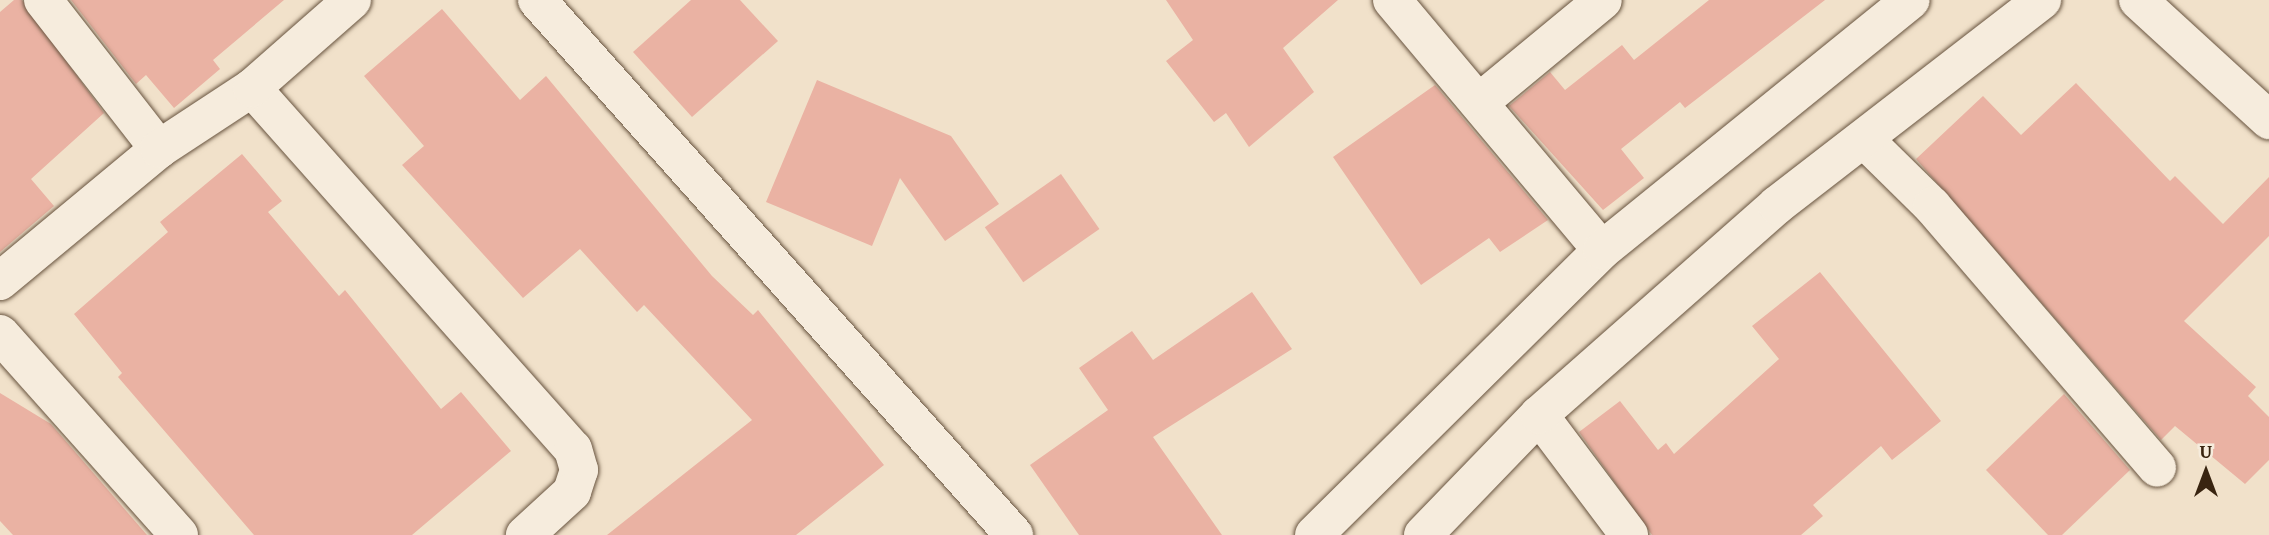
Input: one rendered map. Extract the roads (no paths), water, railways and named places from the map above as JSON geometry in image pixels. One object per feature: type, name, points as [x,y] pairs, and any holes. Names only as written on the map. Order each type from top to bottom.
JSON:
[{"type":"street","points":[[43,0],[159,149]]},
{"type":"street","points":[[0,281],[159,149],[252,88],[352,0]]},
{"type":"street","points":[[537,0],[1014,535]]},
{"type":"street","points":[[1392,0],[1481,101],[1602,250]]},
{"type":"street","points":[[1481,101],[1603,0]]},
{"type":"street","points":[[1314,535],[1602,250],[1911,0]]},
{"type":"street","points":[[1423,535],[1539,415],[1777,205],[1865,140],[2042,0]]},
{"type":"street","points":[[2138,0],[2269,120]]},
{"type":"street","points":[[252,88],[573,449],[579,470],[572,492],[525,535]]},
{"type":"street","points":[[1865,140],[1932,206],[2157,468]]},
{"type":"street","points":[[0,334],[179,535]]},
{"type":"street","points":[[1539,415],[1629,535]]}]
